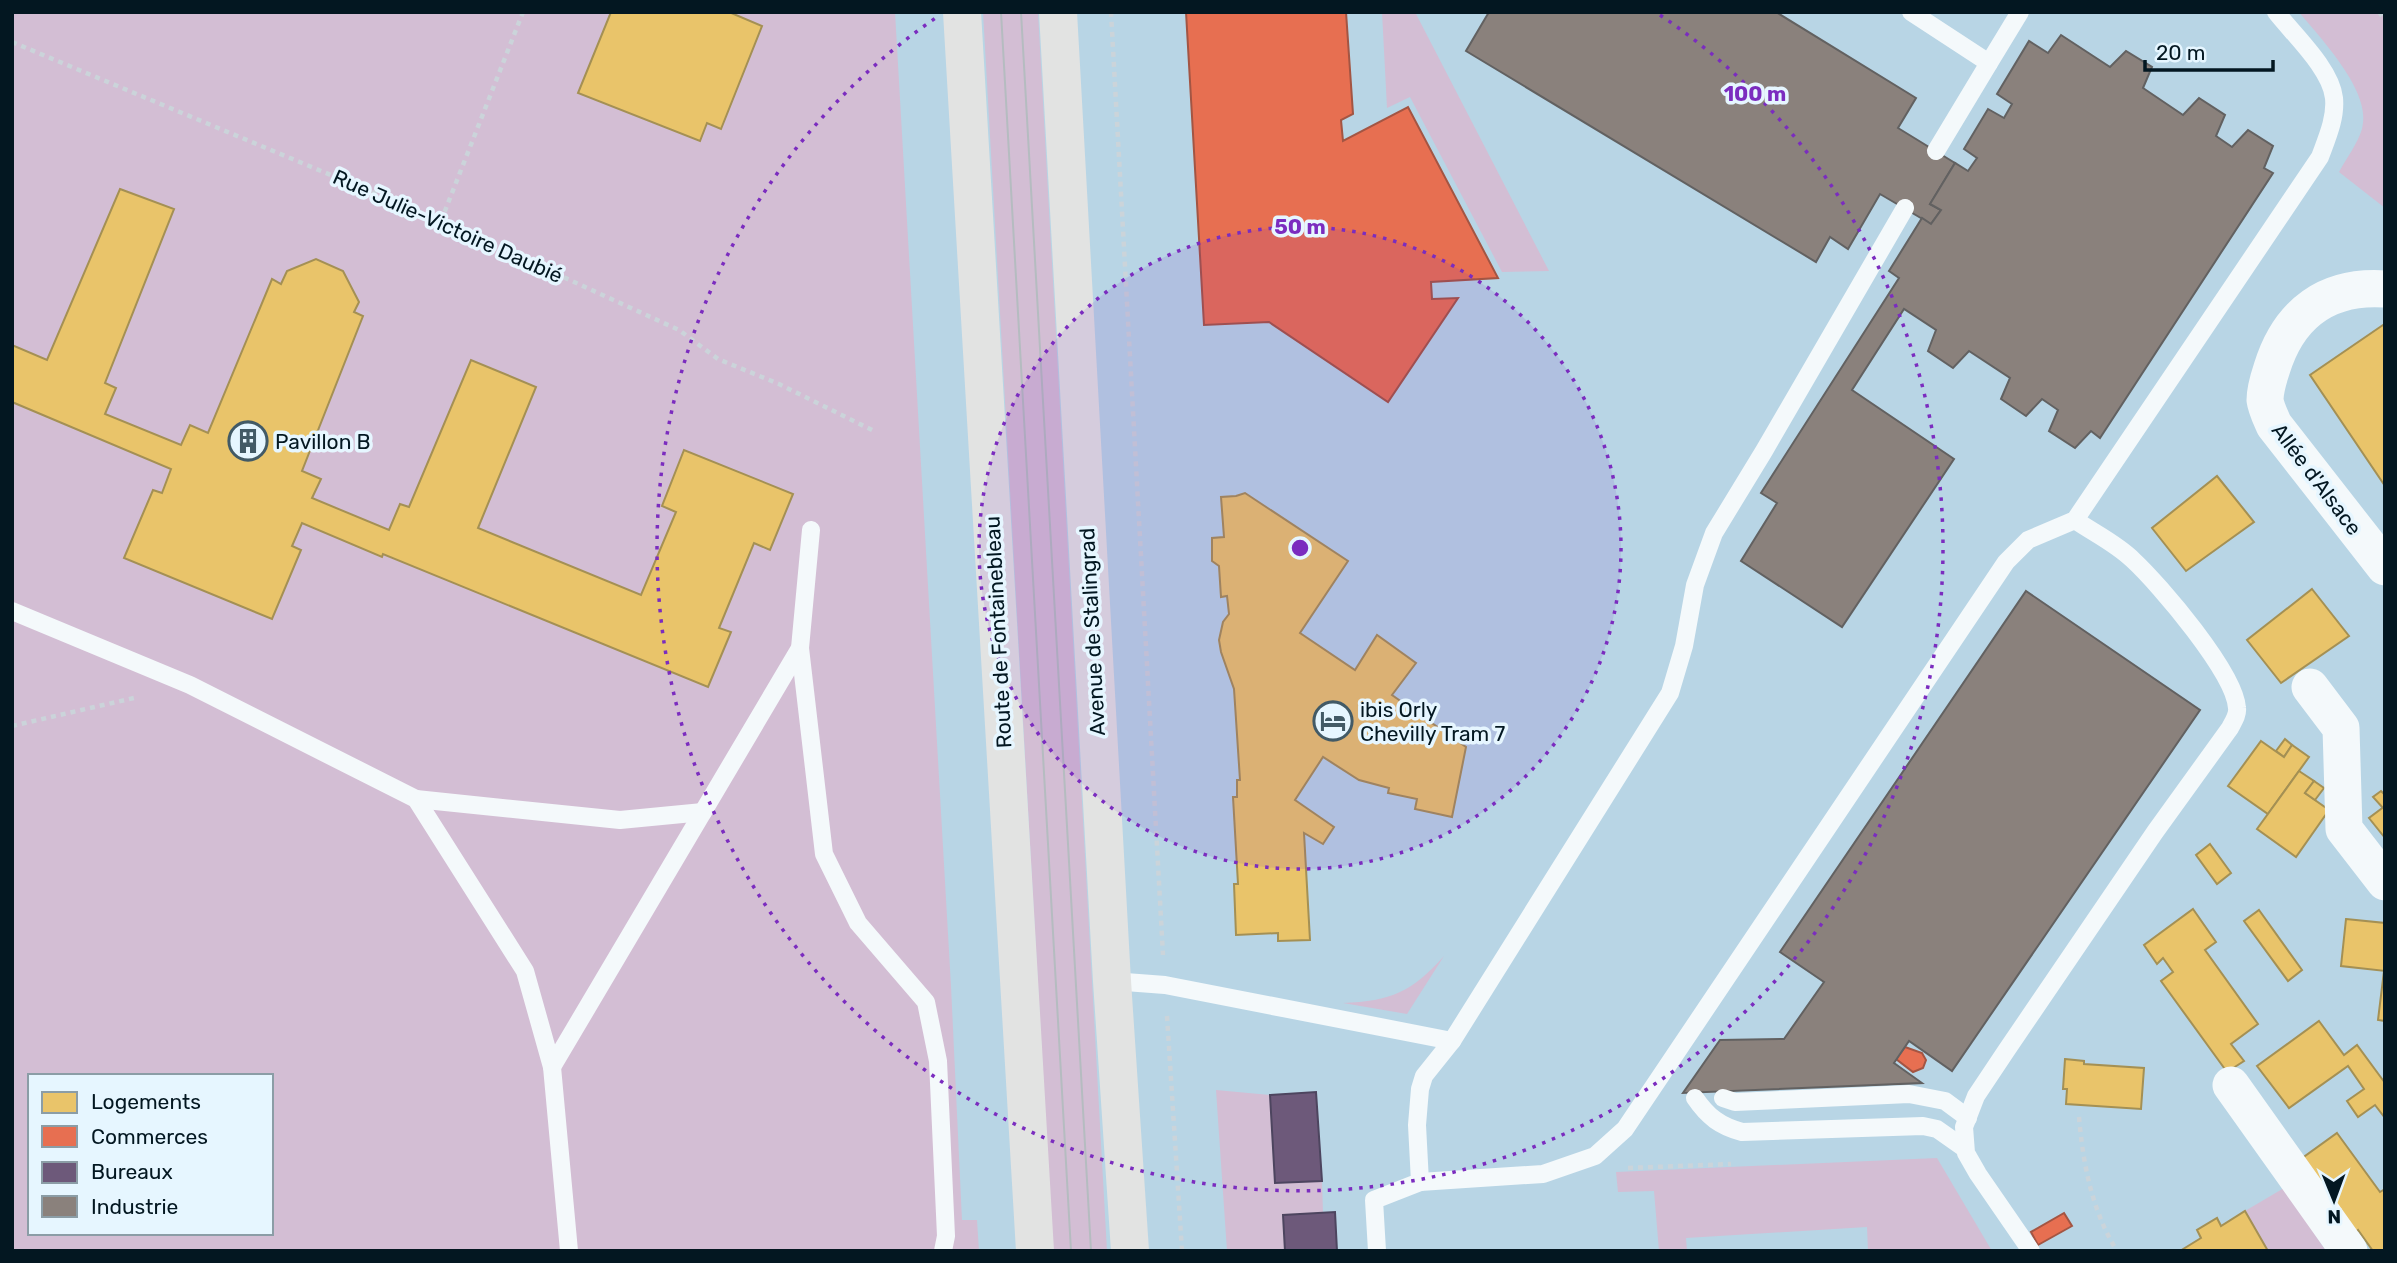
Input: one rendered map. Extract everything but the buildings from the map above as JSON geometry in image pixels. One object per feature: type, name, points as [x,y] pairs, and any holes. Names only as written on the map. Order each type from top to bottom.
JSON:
[{"type":"main road","name":"Route de Fontainebleau","points":[[962,12],[1035,1251]]},
{"type":"main road","name":"Avenue de Stalingrad","points":[[1058,12],[1112,981],[1130,1251]]},
{"type":"street","name":"Allée d'Alsace","points":[[2385,289],[2361,287],[2330,297],[2309,308],[2291,327],[2277,354],[2265,401],[2274,425],[2385,567]]},
{"type":"street","points":[[2310,687],[2341,728],[2344,830],[2385,882]]},
{"type":"street","points":[[2231,1085],[2349,1251]]},
{"type":"lane","points":[[1912,12],[1989,63]]},
{"type":"lane","points":[[1936,151],[2020,12]]},
{"type":"lane","points":[[1377,1251],[1374,1200],[1420,1182],[1543,1174],[1595,1156],[1625,1129],[2006,562],[2028,540],[2075,520],[2320,156],[2331,126],[2334,98],[2329,78],[2276,12]]},
{"type":"lane","points":[[1420,1182],[1417,1125],[1420,1089],[1424,1076],[1452,1041],[1670,693],[1684,646],[1695,585],[1714,533],[1905,208]]},
{"type":"lane","points":[[1964,1149],[1964,1127],[1976,1096],[2155,832],[2230,728],[2238,711],[2235,693],[2177,607],[2132,558],[2075,520]]},
{"type":"lane","points":[[811,530],[800,648],[824,854],[858,923],[926,1002],[938,1060],[946,1236],[943,1251]]},
{"type":"lane","points":[[12,611],[190,685],[416,799],[620,820],[703,812]]},
{"type":"lane","points":[[552,1067],[800,648]]},
{"type":"lane","points":[[416,799],[525,971],[552,1067],[569,1251]]},
{"type":"lane","points":[[1112,981],[1165,985],[1452,1041]]},
{"type":"lane","points":[[1723,1098],[1735,1102],[1909,1094],[1945,1101],[1968,1118]]},
{"type":"lane","points":[[1695,1098],[1705,1114],[1722,1126],[1742,1132],[1923,1126],[1937,1129],[1964,1149],[2031,1251]]},
{"type":"path","points":[[441,221],[523,12]]},
{"type":"path","points":[[1111,12],[1182,1251]]},
{"type":"path","points":[[2379,12],[2385,20]]},
{"type":"path","name":"Rue Julie-Victoire Daubié","points":[[12,42],[441,221],[679,330],[718,359],[779,384],[874,430]]},
{"type":"path","points":[[12,726],[190,685]]},
{"type":"path","points":[[2079,1117],[2090,1188],[2098,1215],[2117,1251]]},
{"type":"shaded area","points":[[12,12],[895,12],[962,1220],[977,1220],[979,1251],[12,1251]]},
{"type":"shaded area","points":[[983,12],[1038,12],[1107,1251],[1053,1251]]},
{"type":"shaded area","points":[[1382,12],[1415,12],[1549,271],[1502,272],[1410,97],[1387,108]]},
{"type":"shaded area","points":[[2299,12],[2385,12],[2385,208],[2339,172],[2362,129],[2360,99],[2342,66]]},
{"type":"shaded area","points":[[1444,956],[1407,1014],[1343,1003],[1375,1000],[1400,992],[1421,978]]},
{"type":"shaded area","points":[[1216,1090],[1270,1095],[1275,1183],[1322,1181],[1323,1213],[1284,1215],[1285,1251],[1227,1251]]},
{"type":"shaded area","points":[[1937,1158],[1992,1251],[1868,1251],[1867,1227],[1686,1238],[1687,1251],[1659,1251],[1654,1191],[1618,1192],[1616,1172]]},
{"type":"shaded area","points":[[2284,1188],[2326,1251],[2268,1251],[2245,1211]]},
{"type":"tram line","points":[[1001,12],[1071,1251]]},
{"type":"tram line","points":[[1021,12],[1091,1251]]},
{"type":"place","name":"Pavillon B","points":[[248,441]]},
{"type":"place","name":"ibis Orly Chevilly Tram 7","points":[[1333,721]]}]
